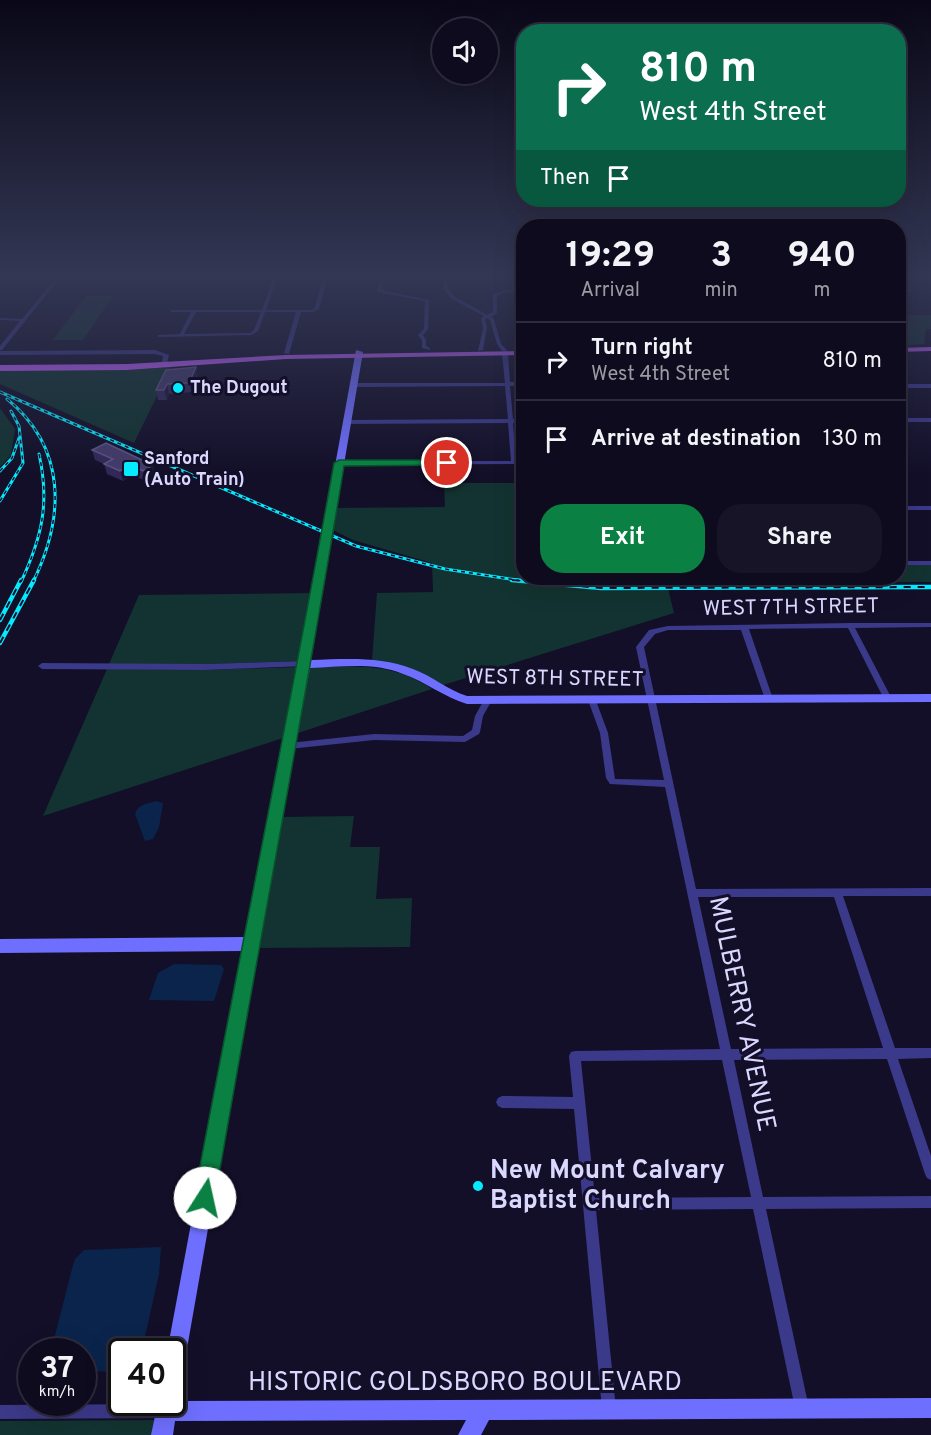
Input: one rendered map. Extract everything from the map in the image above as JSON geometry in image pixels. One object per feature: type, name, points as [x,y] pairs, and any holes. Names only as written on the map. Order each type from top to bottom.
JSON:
[{"type":"main road","points":[[0,365],[165,364],[428,350],[504,352]]},
{"type":"main road","points":[[165,364],[287,353],[516,351]]},
{"type":"main road","points":[[906,351],[931,351]]},
{"type":"street","points":[[287,353],[290,341]]},
{"type":"street","points":[[424,341],[424,347],[428,350]]},
{"type":"street","points":[[480,350],[482,341]]},
{"type":"street","points":[[339,463],[514,463],[504,352],[498,341]]},
{"type":"street","points":[[0,353],[156,352],[166,355],[165,364]]},
{"type":"street","points":[[179,1338],[250,944],[305,664],[358,354]]},
{"type":"street","points":[[353,385],[516,384]]},
{"type":"street","points":[[906,386],[931,386]]},
{"type":"street","points":[[906,420],[930,421]]},
{"type":"street","points":[[346,422],[516,421]]},
{"type":"street","points":[[906,508],[931,508]]},
{"type":"street","points":[[906,563],[931,563]]},
{"type":"street","points":[[850,625],[888,699]]},
{"type":"street","name":"WEST 7TH STREET","points":[[652,632],[668,628],[744,626],[931,625]]},
{"type":"street","points":[[744,626],[769,699]]},
{"type":"street","name":"MULBERRY AVENUE","points":[[652,632],[640,647],[802,1408]]},
{"type":"street","name":"WEST 8TH STREET","points":[[42,666],[204,667],[377,664],[399,668],[418,675],[443,692],[455,697],[488,700],[931,699]]},
{"type":"street","points":[[289,746],[374,737],[465,739],[476,732],[479,716],[488,700]]},
{"type":"street","points":[[592,700],[604,733],[610,778],[613,782],[669,784]]},
{"type":"street","points":[[837,892],[931,1174]]},
{"type":"street","points":[[692,893],[931,892]]},
{"type":"street","points":[[0,946],[250,944]]},
{"type":"street","points":[[609,1409],[575,1056],[931,1053]]},
{"type":"street","points":[[502,1102],[579,1103]]},
{"type":"street","points":[[589,1204],[758,1201],[931,1202]]},
{"type":"street","name":"HISTORIC GOLDSBORO BOULEVARD","points":[[186,1407],[483,1410],[931,1408]]},
{"type":"street","name":"HISTORIC GOLDSBORO BOULEVARD","points":[[0,1412],[108,1409]]},
{"type":"street","points":[[469,1435],[483,1410]]},
{"type":"street","points":[[162,1435],[165,1416]]},
{"type":"green space","points":[[906,341],[924,341],[924,344],[906,345]]},
{"type":"green space","points":[[171,367],[134,443],[0,384],[0,370],[128,370]]},
{"type":"green space","points":[[0,408],[15,429],[11,455],[0,467]]},
{"type":"green space","points":[[444,483],[514,483],[516,585],[667,585],[674,613],[440,686],[410,668],[322,661],[372,660],[377,593],[433,592],[432,563],[353,540],[331,529],[334,508],[445,507]]},
{"type":"green space","points":[[906,565],[931,565],[931,582],[906,582]]},
{"type":"green space","points":[[313,593],[301,661],[109,664],[139,595]]},
{"type":"green space","points":[[300,667],[286,737],[43,816],[107,669],[203,670]]},
{"type":"green space","points":[[308,667],[357,667],[387,670],[417,680],[432,689],[295,734]]},
{"type":"green space","points":[[354,816],[350,847],[380,847],[376,899],[412,898],[410,947],[255,948],[280,817]]},
{"type":"green space","points":[[158,1420],[155,1435],[0,1435],[0,1421]]},
{"type":"water","points":[[156,801],[163,803],[159,827],[153,839],[145,841],[135,814],[141,806]]},
{"type":"water","points":[[174,964],[221,965],[224,969],[214,1001],[149,1000],[158,973]]},
{"type":"water","points":[[161,1247],[159,1274],[145,1338],[108,1338],[108,1372],[96,1371],[96,1338],[54,1338],[75,1259],[84,1250]]},
{"type":"building","points":[[196,367],[189,383],[167,384],[164,390],[156,390],[166,370]]},
{"type":"building","points":[[106,443],[153,465],[143,471],[131,465],[120,471],[104,464],[113,459],[92,450]]},
{"type":"railway","points":[[0,392],[356,546],[445,569],[516,580]]},
{"type":"railway","points":[[7,399],[27,418],[41,439],[50,461],[54,484],[55,508],[51,533],[33,581]]},
{"type":"railway","points":[[0,501],[23,463],[19,426],[11,411]]},
{"type":"railway","points":[[0,471],[12,458],[19,438]]},
{"type":"railway","points":[[21,582],[34,550],[42,520],[44,488],[39,454]]},
{"type":"railway","points":[[0,620],[21,580]]},
{"type":"railway","points":[[512,580],[516,580]]},
{"type":"railway","points":[[0,643],[33,581]]},
{"type":"railway","points":[[568,585],[601,588],[931,587]]},
{"type":"place","name":"The Dugout","points":[[178,388]]},
{"type":"place","name":"Sanford (Auto Train)","points":[[131,469]]},
{"type":"place","name":"New Mount Calvary Baptist Church","points":[[478,1186]]},
{"type":"route","points":[[205,1198],[250,944],[305,664],[339,463],[447,463]]}]
